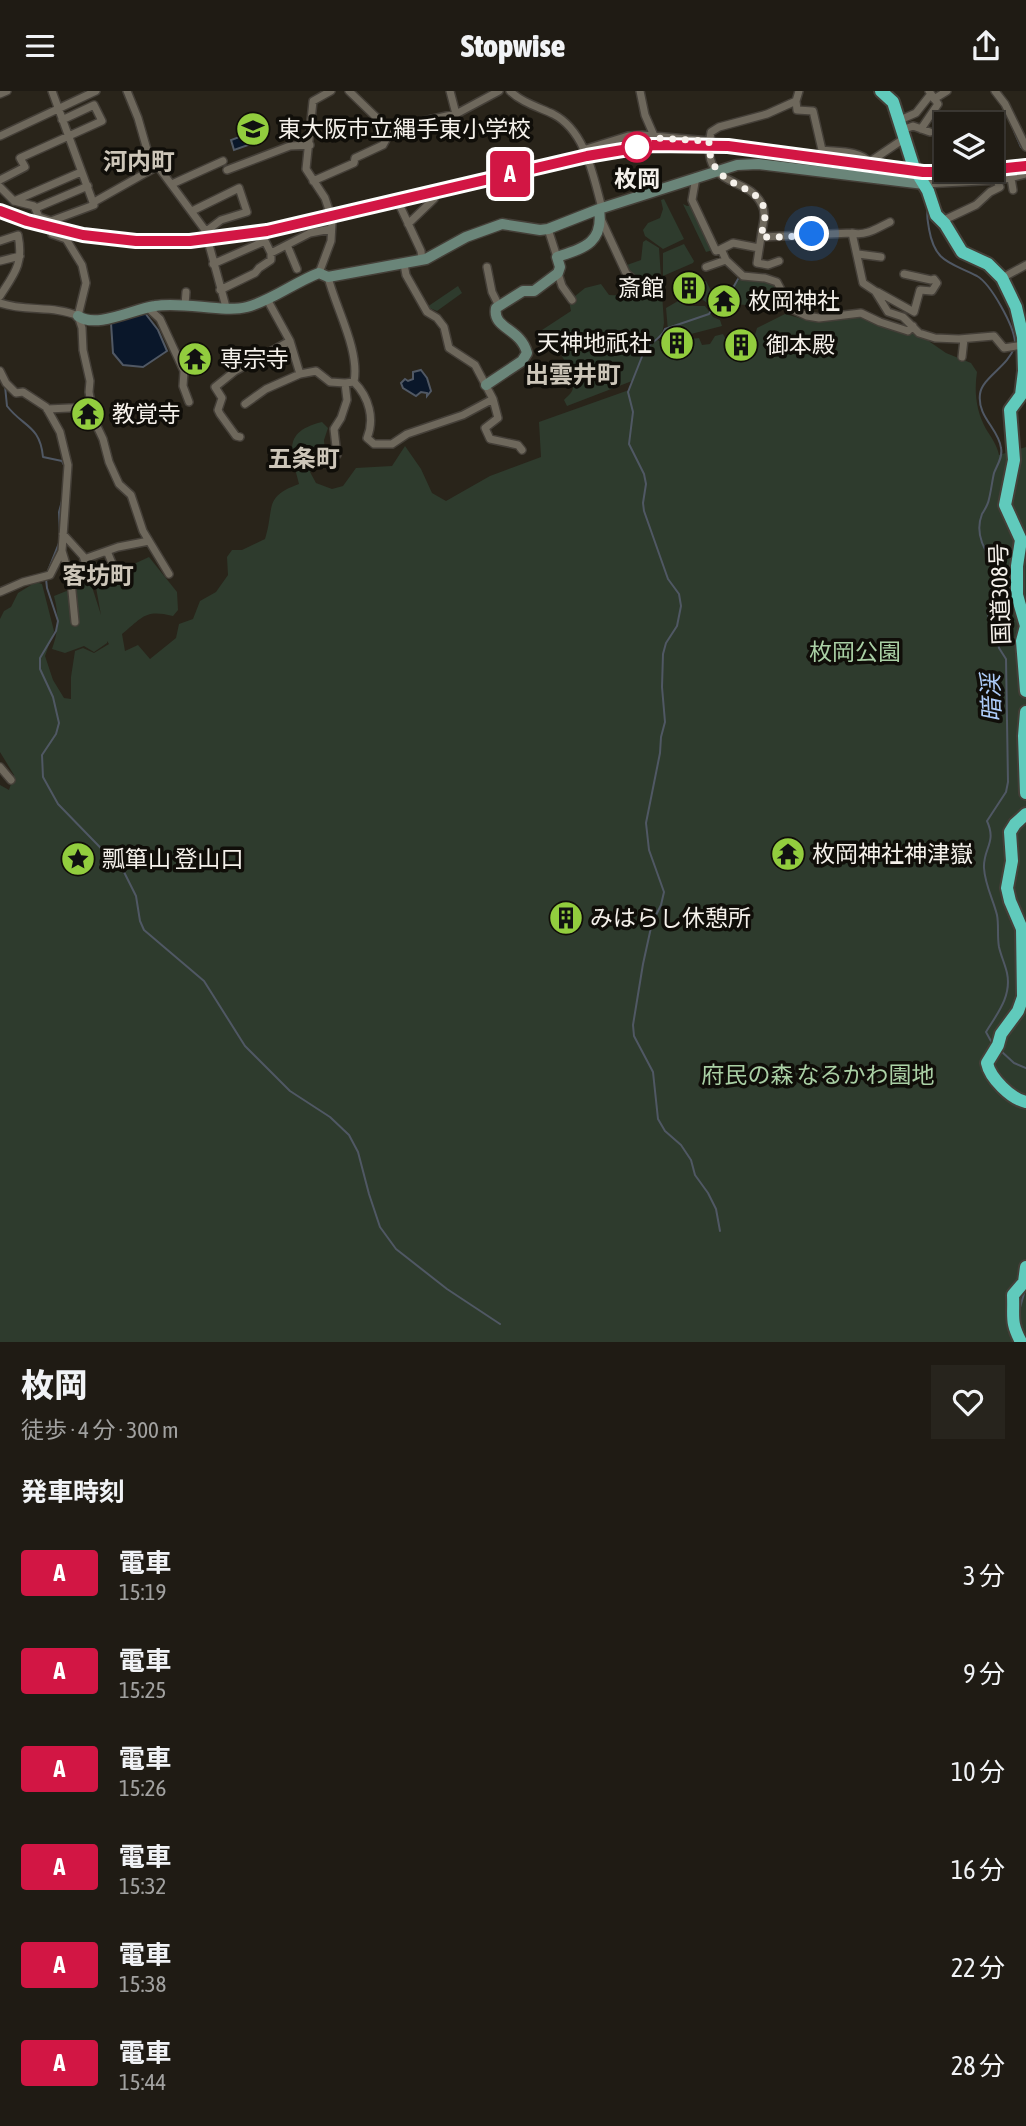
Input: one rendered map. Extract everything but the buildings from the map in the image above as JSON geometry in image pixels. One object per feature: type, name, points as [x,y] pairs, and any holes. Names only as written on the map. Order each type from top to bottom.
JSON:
[{"type":"highway","name":"国道308号","points":[[881,91],[893,102],[915,168],[936,215],[962,252],[988,264],[1002,278],[1016,307],[1020,340],[1021,395],[1010,410],[1014,460],[1005,505],[1021,540],[1017,566],[1017,595],[1026,626],[1022,641],[1026,691]]},
{"type":"highway","points":[[1026,712],[1026,793]]},
{"type":"highway","points":[[1026,814],[1010,832],[1012,861],[1007,888],[1021,925],[1024,991],[1018,1011],[1001,1034],[988,1063],[988,1068],[1014,1098],[1026,1102]]},
{"type":"highway","points":[[1021,1342],[1012,1321],[1013,1295],[1024,1282],[1026,1267]]},
{"type":"street","points":[[0,94],[7,91]]},
{"type":"street","points":[[53,91],[67,136],[94,202]]},
{"type":"street","points":[[0,136],[96,91]]},
{"type":"street","points":[[127,91],[138,118],[144,144],[205,232],[226,307]]},
{"type":"street","points":[[330,213],[325,198],[306,169],[313,101],[331,91]]},
{"type":"street","points":[[349,91],[378,119],[388,134]]},
{"type":"street","points":[[450,91],[456,114]]},
{"type":"street","points":[[313,181],[354,163],[355,158],[383,145],[388,134],[410,124],[456,114],[499,91]]},
{"type":"street","points":[[510,91],[541,110],[555,115],[569,128],[588,159],[600,211],[626,273],[635,281],[643,295]]},
{"type":"street","points":[[640,91],[645,115],[655,138]]},
{"type":"street","points":[[799,91],[797,110],[813,111],[822,150],[865,157],[868,168]]},
{"type":"street","points":[[868,168],[931,95],[947,91]]},
{"type":"street","points":[[995,91],[1005,104],[1026,147]]},
{"type":"street","points":[[921,129],[938,104],[931,95]]},
{"type":"street","points":[[779,261],[768,265],[757,263],[765,215],[760,201],[746,189],[728,182],[713,166],[709,141],[714,129],[767,114],[796,101]]},
{"type":"street","points":[[0,180],[24,167],[20,157],[102,121],[94,105],[62,120]]},
{"type":"street","points":[[902,129],[913,126],[930,132]]},
{"type":"street","points":[[583,150],[642,135],[709,141]]},
{"type":"street","points":[[227,170],[290,146],[310,145]]},
{"type":"street","points":[[172,184],[223,161]]},
{"type":"street","points":[[0,303],[15,308],[68,312],[85,321],[100,321],[148,307],[185,305],[242,309],[268,301],[300,280],[422,260],[439,254],[466,237],[502,224],[548,229],[717,170],[758,164],[868,168],[924,184],[950,182]]},
{"type":"street","points":[[0,187],[13,201],[34,206],[39,217],[51,221],[94,205],[94,202],[158,166]]},
{"type":"street","points":[[13,201],[81,172]]},
{"type":"street","points":[[1004,178],[1026,174]]},
{"type":"street","points":[[696,177],[692,200],[716,251],[733,243],[759,248]]},
{"type":"street","points":[[1011,178],[1013,190]]},
{"type":"street","points":[[942,221],[976,205],[1000,187],[994,182]]},
{"type":"street","points":[[36,208],[88,186]]},
{"type":"street","points":[[192,211],[239,188],[247,212],[221,220],[205,232]]},
{"type":"street","points":[[408,224],[434,199]]},
{"type":"street","points":[[400,206],[421,251],[422,260]]},
{"type":"street","points":[[557,257],[588,246],[598,232],[600,211]]},
{"type":"street","points":[[51,221],[52,234],[66,239],[82,265],[86,283],[78,316],[82,328],[94,420],[103,439],[108,462],[119,484],[131,495],[143,531],[169,574]]},
{"type":"street","points":[[761,237],[852,233],[859,235],[890,222]]},
{"type":"street","points":[[271,253],[310,233],[331,226],[331,241],[324,275],[349,337],[356,374],[354,382]]},
{"type":"street","points":[[486,385],[522,361],[527,353],[520,337],[497,320],[495,315],[499,306],[523,291],[534,291],[558,273],[561,267],[548,229]]},
{"type":"street","points":[[852,233],[863,283],[914,312],[920,290],[932,291],[937,283],[934,279],[904,274]]},
{"type":"street","points":[[0,241],[18,236],[20,256],[16,272],[0,296]]},
{"type":"street","points":[[213,264],[265,241],[271,253],[271,260],[258,268],[256,273],[220,290]]},
{"type":"street","points":[[287,245],[297,269]]},
{"type":"street","points":[[721,249],[726,260],[743,276],[777,282],[794,310],[807,316],[819,318],[862,313],[908,331],[913,326]]},
{"type":"street","points":[[858,254],[881,257]]},
{"type":"street","points":[[0,261],[20,256]]},
{"type":"street","points":[[706,267],[726,260]]},
{"type":"street","points":[[404,264],[406,275],[427,312],[437,318],[444,327],[449,348],[475,365],[486,385],[498,418],[485,428],[490,439],[518,445],[522,450]]},
{"type":"street","points":[[1002,278],[1026,265]]},
{"type":"street","points":[[487,267],[492,292],[499,306]]},
{"type":"street","points":[[558,273],[562,286],[572,300]]},
{"type":"street","points":[[875,291],[888,312],[904,317],[919,333],[935,338],[995,336],[1003,348],[1020,340]]},
{"type":"street","points":[[185,305],[186,292]]},
{"type":"street","points":[[268,301],[290,341],[300,374]]},
{"type":"street","points":[[148,307],[160,319],[184,371],[183,386],[189,402]]},
{"type":"street","points":[[962,357],[964,339]]},
{"type":"street","points":[[240,437],[236,436],[218,410],[222,398],[215,387],[235,371],[290,341]]},
{"type":"street","points":[[0,371],[16,393],[23,392],[47,409],[60,432],[68,465],[62,551],[71,582],[75,622]]},
{"type":"street","points":[[245,404],[266,390],[300,374],[316,371],[330,382],[354,382]]},
{"type":"street","points":[[354,382],[366,398],[373,424],[367,438],[374,444],[392,444],[407,433],[463,415],[493,400]]},
{"type":"street","points":[[337,454],[334,429],[347,400],[345,383]]},
{"type":"street","points":[[47,409],[92,407]]},
{"type":"street","points":[[63,534],[85,559],[92,580]]},
{"type":"street","points":[[85,559],[149,541]]},
{"type":"street","points":[[0,592],[50,575],[62,551]]},
{"type":"street","points":[[107,551],[114,568]]},
{"type":"street","points":[[0,767],[11,780]]},
{"type":"green space","points":[[664,199],[684,239],[663,249],[645,236],[643,230],[648,223],[660,218],[663,209],[661,200]]},
{"type":"green space","points":[[683,204],[692,205],[713,250],[706,252]]},
{"type":"green space","points":[[646,240],[659,248],[664,323],[662,334],[646,346],[632,381],[567,406],[564,400],[573,388],[572,381],[566,363],[557,348],[552,348],[547,343],[542,330],[571,311],[569,301],[585,288],[601,284],[609,295],[630,296],[638,292],[624,266],[641,260],[643,242]]},
{"type":"green space","points":[[684,244],[693,263],[663,276],[663,253]]},
{"type":"green space","points":[[740,279],[773,283],[778,288],[778,295],[753,306],[737,304],[729,291]]},
{"type":"green space","points":[[704,281],[715,298],[710,305],[703,300],[695,287]]},
{"type":"green space","points":[[458,286],[462,293],[437,311],[427,307]]},
{"type":"green space","points":[[678,301],[686,306],[705,306],[713,317],[720,320],[722,326],[691,334],[670,333],[666,308]]},
{"type":"green space","points":[[785,314],[803,319],[860,315],[909,333],[917,333],[946,353],[971,363],[977,372],[976,394],[980,415],[999,455],[1026,447],[1026,1342],[0,1342],[0,785],[9,790],[14,775],[0,752],[0,619],[4,611],[11,607],[18,593],[36,582],[42,584],[54,631],[45,656],[53,680],[64,698],[71,699],[75,651],[83,648],[94,653],[109,644],[107,641],[94,652],[84,646],[65,653],[52,649],[57,622],[54,596],[69,590],[73,575],[87,571],[101,615],[95,582],[149,557],[177,592],[178,610],[173,616],[156,613],[145,616],[122,634],[125,651],[138,645],[150,659],[176,638],[179,624],[193,619],[200,601],[216,592],[228,575],[227,557],[232,550],[242,550],[265,539],[275,499],[299,484],[292,444],[300,431],[309,426],[322,422],[328,428],[324,440],[325,456],[310,472],[316,483],[332,489],[343,486],[356,468],[392,466],[405,446],[421,469],[432,493],[446,501],[490,476],[541,457],[539,422],[629,390],[646,348],[657,340],[666,344],[671,338],[680,337],[673,340],[676,346],[682,340],[699,338],[702,345],[710,344],[715,336],[723,334],[731,349],[751,348],[757,328]]},
{"type":"water","points":[[250,133],[254,143],[234,150],[231,140]]},
{"type":"water","points":[[145,313],[158,330],[167,351],[143,367],[123,365],[113,353],[111,323]]},
{"type":"water","points":[[421,370],[431,391],[427,396],[427,393],[421,392],[416,396],[403,388],[401,383],[405,379],[413,379],[413,372]]},
{"type":"waterway","points":[[1014,131],[1025,150]]},
{"type":"waterway","name":"暗渓","points":[[928,207],[929,229],[935,249],[945,260],[983,280],[1006,316],[1015,342]]},
{"type":"waterway","points":[[720,1231],[716,1209],[695,1175],[691,1160],[658,1119],[653,1072],[634,1036],[633,1025],[643,964],[652,923],[664,892],[649,850],[646,823],[665,722],[663,654],[666,643],[677,626],[681,606],[679,594],[668,579],[644,511],[644,474],[629,444],[633,412],[628,392],[645,349],[665,329],[709,314],[720,296],[734,286],[738,279]]},
{"type":"waterway","name":"暗渓","points":[[992,1043],[986,1032],[1002,1004],[1008,981],[999,947],[997,915],[987,886],[984,861],[991,835],[987,821],[1006,792],[1008,782],[1006,659],[999,648],[988,615],[995,603],[1000,573],[983,545],[979,530],[1001,451],[999,441],[982,409],[980,394],[985,383],[1006,361],[1014,348]]},
{"type":"waterway","points":[[5,386],[7,406],[35,432],[43,457],[62,461],[64,465]]},
{"type":"waterway","points":[[60,534],[59,512],[62,501]]},
{"type":"waterway","points":[[47,573],[59,543]]},
{"type":"waterway","points":[[46,579],[58,621],[56,631],[40,658],[40,669],[53,697],[59,723],[56,734],[42,755],[43,777],[58,804],[124,872],[136,896],[144,930],[204,981],[245,1046],[290,1091],[330,1117],[349,1135],[358,1152],[380,1227],[396,1249],[447,1289],[500,1324]]},
{"type":"waterway","name":"暗渓","points":[[1001,1051],[1014,1063],[1026,1068]]},
{"type":"waterway","points":[[1019,1311],[1025,1290]]},
{"type":"railway","points":[[0,211],[27,221],[83,235],[136,241],[190,241],[267,231],[587,156],[652,145],[728,146],[923,172],[969,172],[1026,166]]},
{"type":"train","name":"A","points":[[0,211],[27,221],[83,235],[136,241],[190,241],[242,236],[298,225],[617,149],[652,145],[728,146],[923,172],[969,172],[1026,166]]},
{"type":"place","name":"東大阪市立縄手東小学校","points":[[253,129]]},
{"type":"place","name":"枚岡","points":[[637,147]]},
{"type":"place","name":"斎館","points":[[689,288]]},
{"type":"place","name":"枚岡神社","points":[[724,301]]},
{"type":"place","name":"天神地祇社","points":[[677,343]]},
{"type":"place","name":"御本殿","points":[[741,345]]},
{"type":"place","name":"専宗寺","points":[[195,359]]},
{"type":"place","name":"教覚寺","points":[[88,414]]},
{"type":"place","name":"枚岡神社神津嶽","points":[[788,854]]},
{"type":"place","name":"瓢箪山 登山口","points":[[78,859]]},
{"type":"place","name":"みはらし休憩所","points":[[566,918]]},
{"type":"district","name":"河内町","points":[[139,161]]},
{"type":"district","name":"出雲井町","points":[[573,374]]},
{"type":"district","name":"五条町","points":[[304,458]]},
{"type":"district","name":"客坊町","points":[[98,575]]},
{"type":"route","points":[[637,147],[655,138],[709,141],[713,166],[728,182],[746,189],[763,205],[765,215],[761,237],[812,234]]},
{"type":"park label","name":"枚岡公園","points":[[855,652]]},
{"type":"park label","name":"府民の森 なるかわ園地","points":[[818,1075]]}]
